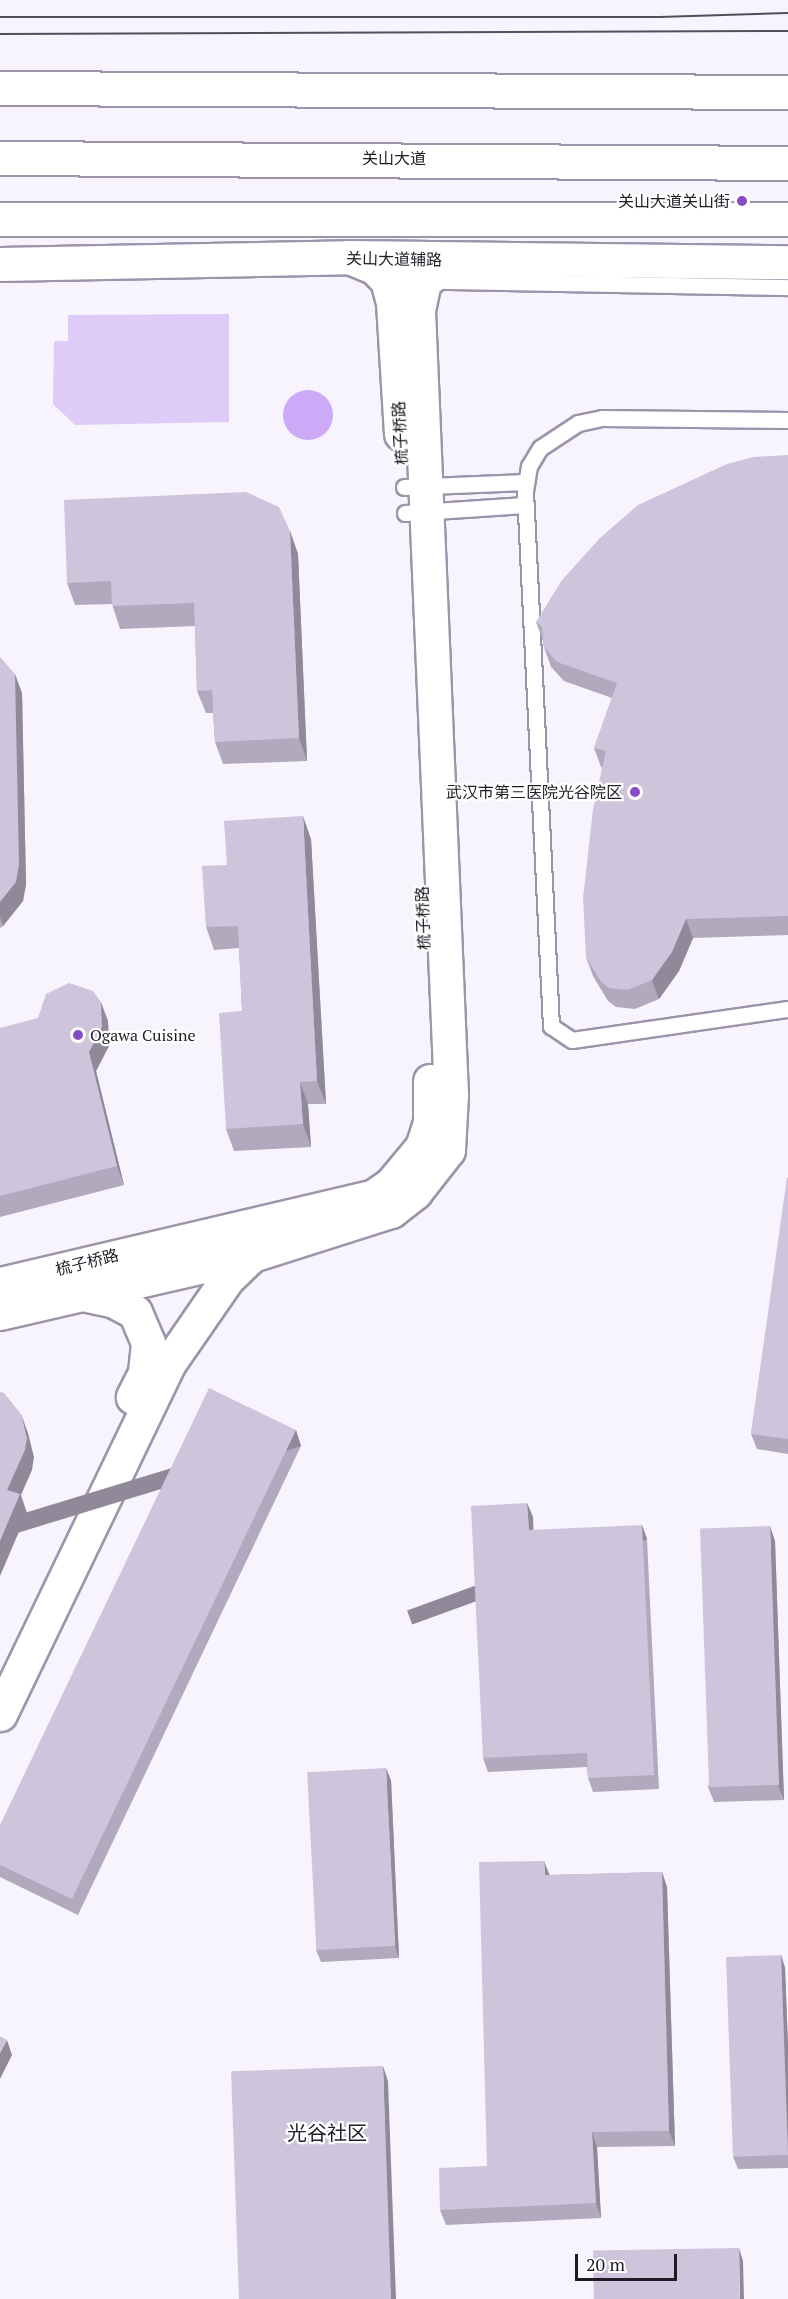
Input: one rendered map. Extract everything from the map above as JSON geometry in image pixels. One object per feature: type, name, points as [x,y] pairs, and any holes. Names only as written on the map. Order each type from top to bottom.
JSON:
[{"type":"main road","points":[[0,88],[788,92]]},
{"type":"main road","name":"关山大道","points":[[0,158],[788,163]]},
{"type":"main road","points":[[0,219],[788,219]]},
{"type":"main road","points":[[349,257],[374,267],[387,280]]},
{"type":"main road","name":"关山大道辅路","points":[[0,264],[349,257],[788,262]]},
{"type":"main road","points":[[415,499],[418,310],[424,282],[440,268],[469,260]]},
{"type":"main road","name":"梳子桥路","points":[[0,1313],[252,1255],[391,1210],[421,1185],[448,1150],[451,1095],[415,499],[393,303],[387,280]]},
{"type":"main road","name":"梳子桥路","points":[[0,1284],[252,1222],[363,1200],[391,1184],[422,1147],[431,1102],[415,499]]},
{"type":"main road","points":[[0,1714],[169,1363],[227,1279],[252,1255]]},
{"type":"main road","points":[[0,1672],[145,1373],[148,1343],[135,1312],[112,1300],[81,1293]]},
{"type":"lane","points":[[387,280],[788,287]]},
{"type":"lane","points":[[788,420],[602,418],[578,423],[540,448],[529,466],[525,505],[551,1026],[572,1040],[788,1009]]},
{"type":"lane","points":[[415,499],[526,482]]},
{"type":"lane","points":[[415,499],[525,505]]},
{"type":"shaded area","points":[[229,314],[229,422],[75,425],[53,404],[54,341],[68,341],[68,315]]},
{"type":"shaded area","points":[[303,390],[313,390],[326,397],[333,410],[333,420],[326,433],[313,440],[303,440],[294,436],[287,429],[283,420],[283,410],[287,401],[294,394]]},
{"type":"building","points":[[788,455],[788,916],[686,919],[672,952],[652,980],[628,990],[609,988],[601,982],[586,957],[583,898],[593,809],[606,751],[594,748],[617,683],[557,662],[544,647],[542,627],[536,622],[562,580],[600,538],[638,505],[727,464],[753,457]]},
{"type":"building","points":[[246,492],[279,507],[290,531],[299,738],[215,742],[212,690],[197,691],[194,603],[112,606],[111,581],[67,583],[64,500]]},
{"type":"building","points":[[0,657],[15,674],[19,864],[16,882],[0,902]]},
{"type":"building","points":[[303,816],[317,1081],[300,1082],[303,1124],[226,1129],[219,1013],[242,1011],[238,926],[206,927],[202,866],[227,865],[224,821]]},
{"type":"building","points":[[69,983],[93,991],[101,1002],[102,1027],[89,1052],[117,1166],[0,1196],[0,1028],[38,1018],[46,994]]},
{"type":"building","points":[[788,1178],[788,1439],[751,1434]]},
{"type":"building","points":[[209,1388],[296,1430],[72,1899],[0,1865],[0,1825]]},
{"type":"building","points":[[0,1392],[4,1393],[21,1414],[27,1438],[25,1450],[7,1490],[20,1494],[0,1541]]},
{"type":"building","points":[[527,1503],[529,1530],[642,1525],[654,1775],[588,1778],[587,1753],[483,1758],[471,1506]]},
{"type":"building","points":[[770,1526],[779,1785],[709,1787],[700,1528]]},
{"type":"building","points":[[386,1768],[395,1946],[316,1950],[307,1772]]},
{"type":"building","points":[[544,1861],[545,1875],[662,1872],[669,2131],[592,2132],[596,2203],[440,2210],[439,2168],[487,2166],[479,1862]]},
{"type":"building","points":[[781,1955],[788,2155],[733,2157],[726,1957]]},
{"type":"building","points":[[0,2036],[7,2040],[0,2053]]},
{"type":"building","points":[[383,2066],[391,2299],[239,2299],[231,2071]]},
{"type":"building","points":[[739,2248],[740,2299],[594,2299],[593,2251]]},
{"type":"tram line","points":[[0,17],[660,17],[788,13]]},
{"type":"tram line","points":[[0,34],[788,31]]},
{"type":"place","name":"关山大道关山街","points":[[742,201]]},
{"type":"place","name":"武汉市第三医院光谷院区","points":[[635,792]]},
{"type":"place","name":"Ogawa Cuisine","points":[[78,1035]]},
{"type":"district","name":"光谷社区","points":[[327,2132]]}]
